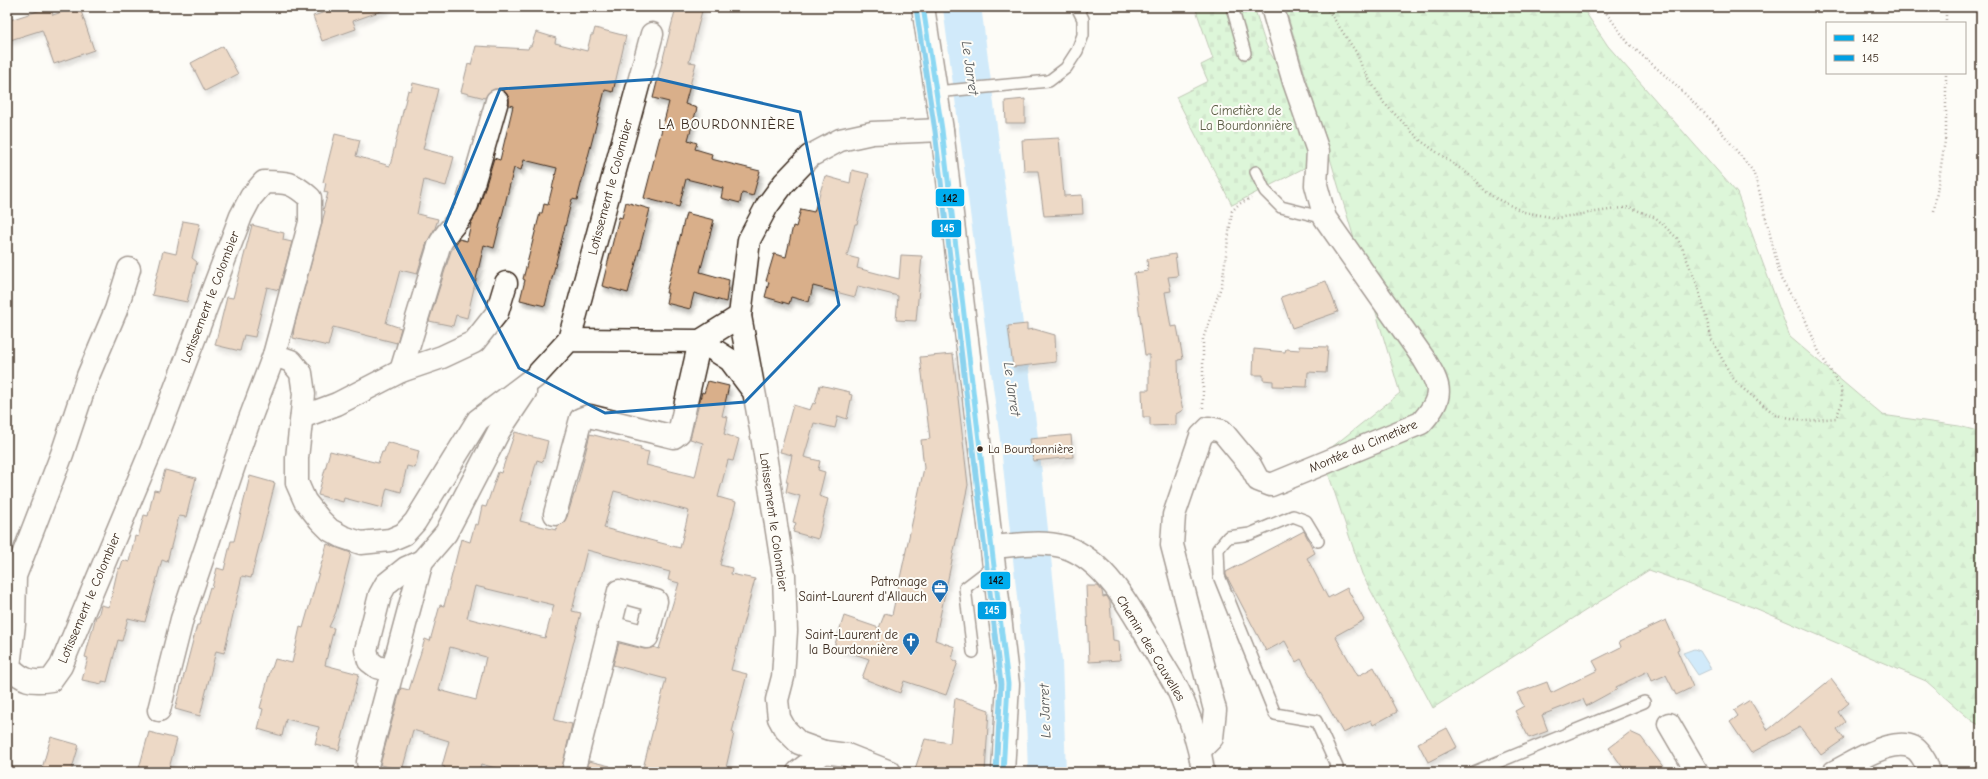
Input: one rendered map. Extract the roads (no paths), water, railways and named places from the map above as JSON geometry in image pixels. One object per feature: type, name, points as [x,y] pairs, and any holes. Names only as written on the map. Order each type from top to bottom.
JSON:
[{"type":"street","points":[[923,7],[946,90],[942,130],[1000,552],[1008,684],[1003,772]]},
{"type":"street","name":"Montée du Cimetière","points":[[1200,750],[1212,738],[1215,710],[1172,545],[1174,515],[1201,436],[1210,428],[1222,431],[1250,465],[1258,480],[1271,485],[1421,423],[1432,411],[1437,399],[1437,381],[1424,358],[1325,218],[1316,186],[1318,151],[1294,82],[1272,7]]},
{"type":"street","name":"Lotissement le Colombier","points":[[128,269],[116,310],[88,376],[62,454],[15,576],[14,624],[9,667],[16,673],[34,682],[51,680],[61,666],[156,439],[241,216],[251,197],[264,182],[287,182],[300,189],[310,198],[310,222],[274,355],[291,361],[301,372],[304,394],[297,458],[297,483],[305,501],[330,530],[343,537],[361,543],[390,540],[404,534],[414,522],[478,420],[535,377],[569,340],[652,34]]},
{"type":"street","points":[[401,371],[438,246],[444,235],[463,216],[497,100]]},
{"type":"street","name":"Lotissement le Colombier","points":[[890,772],[847,755],[824,752],[799,743],[785,729],[778,718],[778,700],[783,677],[786,632],[784,576],[761,429],[752,389],[740,316],[748,240],[767,206],[784,183],[810,156],[840,140],[872,132],[942,130]]},
{"type":"street","points":[[302,417],[337,404],[401,371],[442,357],[474,342],[497,313],[506,283]]},
{"type":"street","points":[[569,340],[700,341],[740,316]]},
{"type":"street","points":[[554,514],[581,419],[589,416],[674,437],[679,433],[700,341]]},
{"type":"street","name":"Lotissement le Colombier","points":[[700,341],[730,360],[752,389]]},
{"type":"street","points":[[159,710],[182,619],[248,424],[274,355]]},
{"type":"street","points":[[394,671],[377,667],[369,661],[366,650],[380,595],[386,584],[406,568],[422,561],[446,533],[499,431],[535,377]]},
{"type":"street","name":"Chemin des Cauvelles","points":[[1000,552],[1042,542],[1067,548],[1082,556],[1102,570],[1129,606],[1182,698],[1200,750],[1203,772]]},
{"type":"street","points":[[368,762],[394,671],[422,561]]},
{"type":"street","points":[[573,772],[609,627]]},
{"type":"street","points":[[1669,724],[1697,772]]},
{"type":"street","points":[[1834,772],[1884,747],[1903,744],[1918,750],[1928,767],[1928,772]]},
{"type":"street","points":[[798,772],[824,752]]},
{"type":"lane","points":[[946,90],[1049,80],[1066,68],[1077,52],[1083,35],[1083,20],[1077,7]]},
{"type":"lane","points":[[1232,7],[1245,53]]},
{"type":"lane","points":[[1256,172],[1265,191],[1281,207],[1325,218]]},
{"type":"lane","points":[[1318,541],[1306,521],[1294,516],[1250,534],[1228,537],[1218,549],[1219,576],[1275,714],[1316,721],[1337,767],[1335,772]]},
{"type":"lane","points":[[973,652],[965,588],[1000,552]]},
{"type":"lane","points":[[1474,772],[1644,702]]},
{"type":"water","points":[[1694,649],[1700,651],[1711,669],[1698,675],[1683,653]]},
{"type":"waterway","name":"Le Jarret","points":[[962,7],[1020,446],[1043,662],[1047,772]]},
{"type":"place","name":"La Bourdonnière","points":[[980,449]]},
{"type":"place","name":"Patronage Saint-Laurent d'Allauch","points":[[940,603]]},
{"type":"place","name":"Saint-Laurent de la Bourdonnière","points":[[911,656]]},
{"type":"district","name":"LA BOURDONNIÈRE","points":[[727,124]]},
{"type":"park label","name":"Cimetière de La Bourdonnière","points":[[1246,118]]}]
